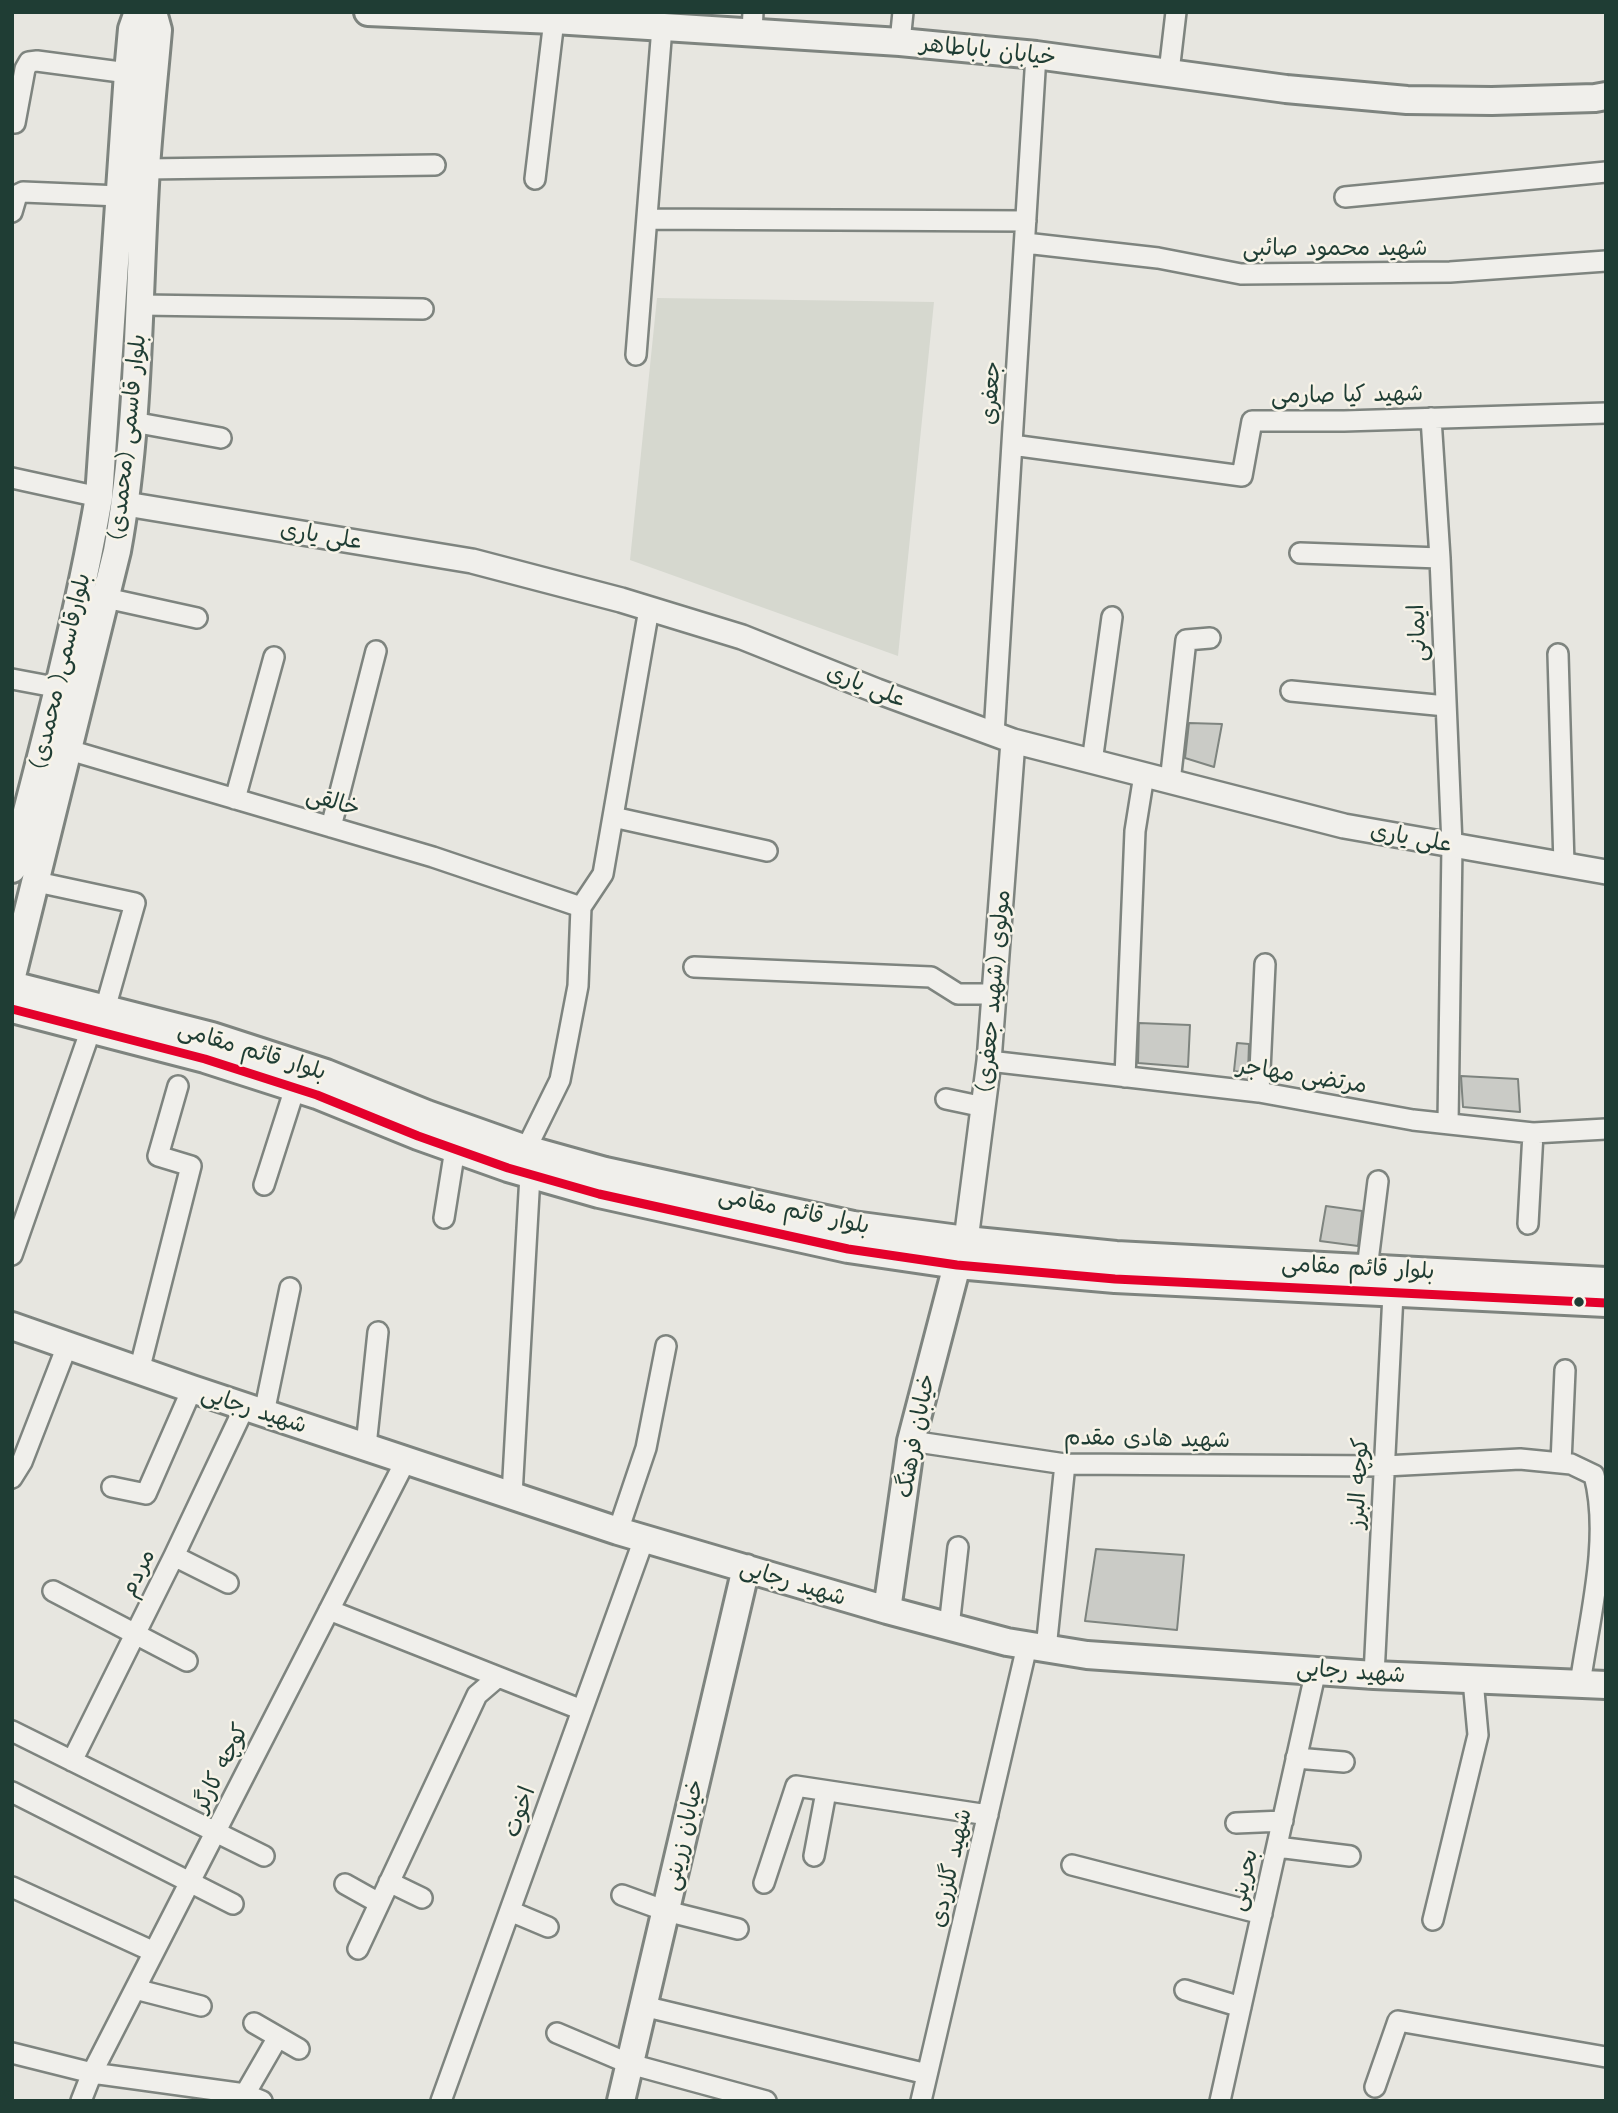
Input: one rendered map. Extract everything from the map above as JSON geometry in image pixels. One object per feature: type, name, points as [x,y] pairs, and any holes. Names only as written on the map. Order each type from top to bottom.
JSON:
[{"type":"main road","name":"بلوارقاسمی( محمدی)","points":[[12,869],[60,688],[99,497],[128,73],[132,29],[138,12]]},
{"type":"main road","name":"بلوار قاسمی (محمدی)","points":[[12,976],[18,933],[37,883],[126,504],[141,305],[146,169],[158,30],[153,12]]},
{"type":"main road","name":"خیابان باباطاهر","points":[[368,12],[498,14],[662,27],[752,22],[900,42],[1036,55],[1286,89],[1407,100],[1492,102],[1595,99],[1606,96]]},
{"type":"main road","points":[[99,497],[126,504]]},
{"type":"main road","name":"بلوار قائم مقامی","points":[[12,985],[205,1059],[423,1125],[528,1162]]},
{"type":"main road","name":"بلوار قائم مقامی","points":[[12,1009],[212,1036],[326,1073],[423,1125],[455,1149],[528,1162],[605,1171],[853,1225],[961,1253],[1155,1269],[1393,1294],[1606,1303]]},
{"type":"main road","name":"خیابان فرهنگ","points":[[887,1610],[911,1441],[961,1253]]},
{"type":"main road","name":"بلوار قائم مقامی","points":[[1155,1269],[1367,1269],[1606,1281]]},
{"type":"main road","name":"شهید رجایی","points":[[12,1325],[139,1371],[618,1531],[887,1610],[1037,1648],[1087,1655],[1374,1675],[1593,1684]]},
{"type":"main road","name":"خیابان زرینی","points":[[621,2101],[746,1568]]},
{"type":"street","points":[[900,42],[903,12]]},
{"type":"street","points":[[1169,72],[1176,12]]},
{"type":"street","points":[[535,179],[554,20]]},
{"type":"street","points":[[636,355],[662,27]]},
{"type":"street","name":"جعفری","points":[[1004,737],[1012,445],[1036,55]]},
{"type":"street","points":[[15,123],[24,69],[29,62],[128,73]]},
{"type":"street","points":[[146,169],[435,164]]},
{"type":"street","points":[[1345,197],[1606,172]]},
{"type":"street","points":[[12,212],[17,195],[23,192],[120,196]]},
{"type":"street","points":[[647,219],[1026,221]]},
{"type":"street","name":"شهید محمود صائبی","points":[[1025,243],[1158,258],[1241,274],[1450,272],[1606,261]]},
{"type":"street","points":[[141,305],[423,309]]},
{"type":"street","name":"شهید کیا صارمی","points":[[1012,445],[1242,476],[1252,421],[1606,413]]},
{"type":"street","name":"ایمانی","points":[[1431,418],[1440,558],[1452,845],[1448,1123]]},
{"type":"street","points":[[133,422],[221,439]]},
{"type":"street","points":[[12,478],[99,497]]},
{"type":"street","name":"علی یاری","points":[[126,504],[472,561],[649,609],[742,638],[1004,737],[1092,762],[1344,826],[1606,872]]},
{"type":"street","points":[[1300,553],[1440,558]]},
{"type":"street","points":[[106,598],[197,618]]},
{"type":"street","points":[[512,1495],[528,1162],[560,1080],[578,986],[581,907],[603,874],[649,609]]},
{"type":"street","points":[[1092,762],[1112,617]]},
{"type":"street","points":[[1170,782],[1186,639],[1210,638]]},
{"type":"street","points":[[331,827],[376,652]]},
{"type":"street","points":[[1558,654],[1564,865]]},
{"type":"street","points":[[235,799],[274,657]]},
{"type":"street","points":[[12,678],[60,688]]},
{"type":"street","points":[[1291,691],[1446,706]]},
{"type":"street","name":"مولوی (شهید جعفری)","points":[[961,1253],[984,1107],[995,994],[1004,737]]},
{"type":"street","name":"خالقی","points":[[69,750],[433,857],[581,907]]},
{"type":"street","points":[[1125,1077],[1135,831],[1144,775]]},
{"type":"street","points":[[613,817],[767,851]]},
{"type":"street","points":[[12,1255],[98,1019],[135,903],[37,883]]},
{"type":"street","points":[[1259,1092],[1265,964]]},
{"type":"street","points":[[694,967],[931,977],[958,994],[995,994]]},
{"type":"street","name":"مرتضی مهاجر","points":[[989,1061],[1259,1092],[1413,1120],[1533,1133],[1606,1129]]},
{"type":"street","points":[[139,1371],[191,1166],[158,1156],[178,1086]]},
{"type":"street","points":[[264,1185],[295,1088]]},
{"type":"street","points":[[946,1099],[984,1107]]},
{"type":"street","points":[[1528,1224],[1533,1133]]},
{"type":"street","points":[[444,1218],[455,1149]]},
{"type":"street","points":[[1367,1269],[1378,1181]]},
{"type":"street","name":"مردم","points":[[72,1761],[174,1556],[254,1409],[290,1288]]},
{"type":"street","name":"کوچه البرز","points":[[1374,1675],[1393,1294]]},
{"type":"street","points":[[366,1446],[378,1332]]},
{"type":"street","points":[[15,1466],[66,1346]]},
{"type":"street","points":[[618,1531],[646,1448],[666,1346]]},
{"type":"street","points":[[1561,1463],[1565,1370]]},
{"type":"street","points":[[112,1487],[146,1494],[192,1389]]},
{"type":"street","name":"شهید هادی مقدم","points":[[911,1441],[1065,1464],[1385,1466],[1520,1460],[1561,1463],[1572,1464],[1594,1475],[1603,1498]]},
{"type":"street","name":"کوچه کارگر","points":[[81,2101],[92,2073],[406,1460]]},
{"type":"street","name":"شهید گلزردی","points":[[921,2101],[988,1815],[1037,1648],[1065,1464]]},
{"type":"street","points":[[1593,1684],[1603,1498]]},
{"type":"street","name":"اخوت","points":[[441,2101],[644,1539]]},
{"type":"street","points":[[949,1627],[958,1547]]},
{"type":"street","points":[[174,1556],[228,1583]]},
{"type":"street","points":[[53,1591],[187,1661]]},
{"type":"street","points":[[329,1610],[582,1710]]},
{"type":"street","name":"بحرینی","points":[[1220,2101],[1316,1670]]},
{"type":"street","points":[[358,1949],[477,1695],[498,1677]]},
{"type":"street","points":[[1433,1920],[1478,1735],[1473,1680]]},
{"type":"street","points":[[12,1731],[264,1856]]},
{"type":"street","points":[[1297,1758],[1345,1762]]},
{"type":"street","points":[[764,1883],[796,1786],[988,1815]]},
{"type":"street","points":[[12,1792],[233,1904]]},
{"type":"street","points":[[814,1856],[826,1792]]},
{"type":"street","points":[[1236,1823],[1283,1821]]},
{"type":"street","points":[[1277,1847],[1350,1856]]},
{"type":"street","points":[[1072,1865],[1262,1914]]},
{"type":"street","points":[[389,1882],[422,1898]]},
{"type":"street","points":[[345,1884],[379,1903]]},
{"type":"street","points":[[12,1887],[154,1952]]},
{"type":"street","points":[[622,1895],[666,1911],[738,1930]]},
{"type":"street","points":[[510,1911],[548,1927]]},
{"type":"street","points":[[135,1989],[201,2006]]},
{"type":"street","points":[[1185,1990],[1241,2007]]},
{"type":"street","points":[[643,2006],[927,2074]]},
{"type":"street","points":[[1375,2087],[1398,2021],[1606,2056]]},
{"type":"street","points":[[254,2023],[299,2049]]},
{"type":"street","points":[[557,2033],[629,2063],[766,2101]]},
{"type":"street","points":[[12,2053],[92,2073],[253,2098],[278,2037]]},
{"type":"shaded area","points":[[657,298],[934,302],[898,656],[630,560]]},
{"type":"building","points":[[1189,723],[1222,724],[1214,767],[1185,758]]},
{"type":"building","points":[[1139,1023],[1190,1025],[1188,1067],[1138,1063]]},
{"type":"building","points":[[1237,1043],[1249,1044],[1248,1073],[1234,1071]]},
{"type":"building","points":[[1461,1076],[1518,1079],[1520,1112],[1463,1107]]},
{"type":"building","points":[[1326,1206],[1362,1211],[1358,1246],[1320,1241]]},
{"type":"building","points":[[1096,1549],[1184,1555],[1177,1630],[1085,1621]]},
{"type":"transit line","points":[[12,1009],[205,1059],[317,1095],[418,1136],[508,1168],[599,1194],[848,1249],[957,1265],[1115,1279],[1606,1303]]}]
